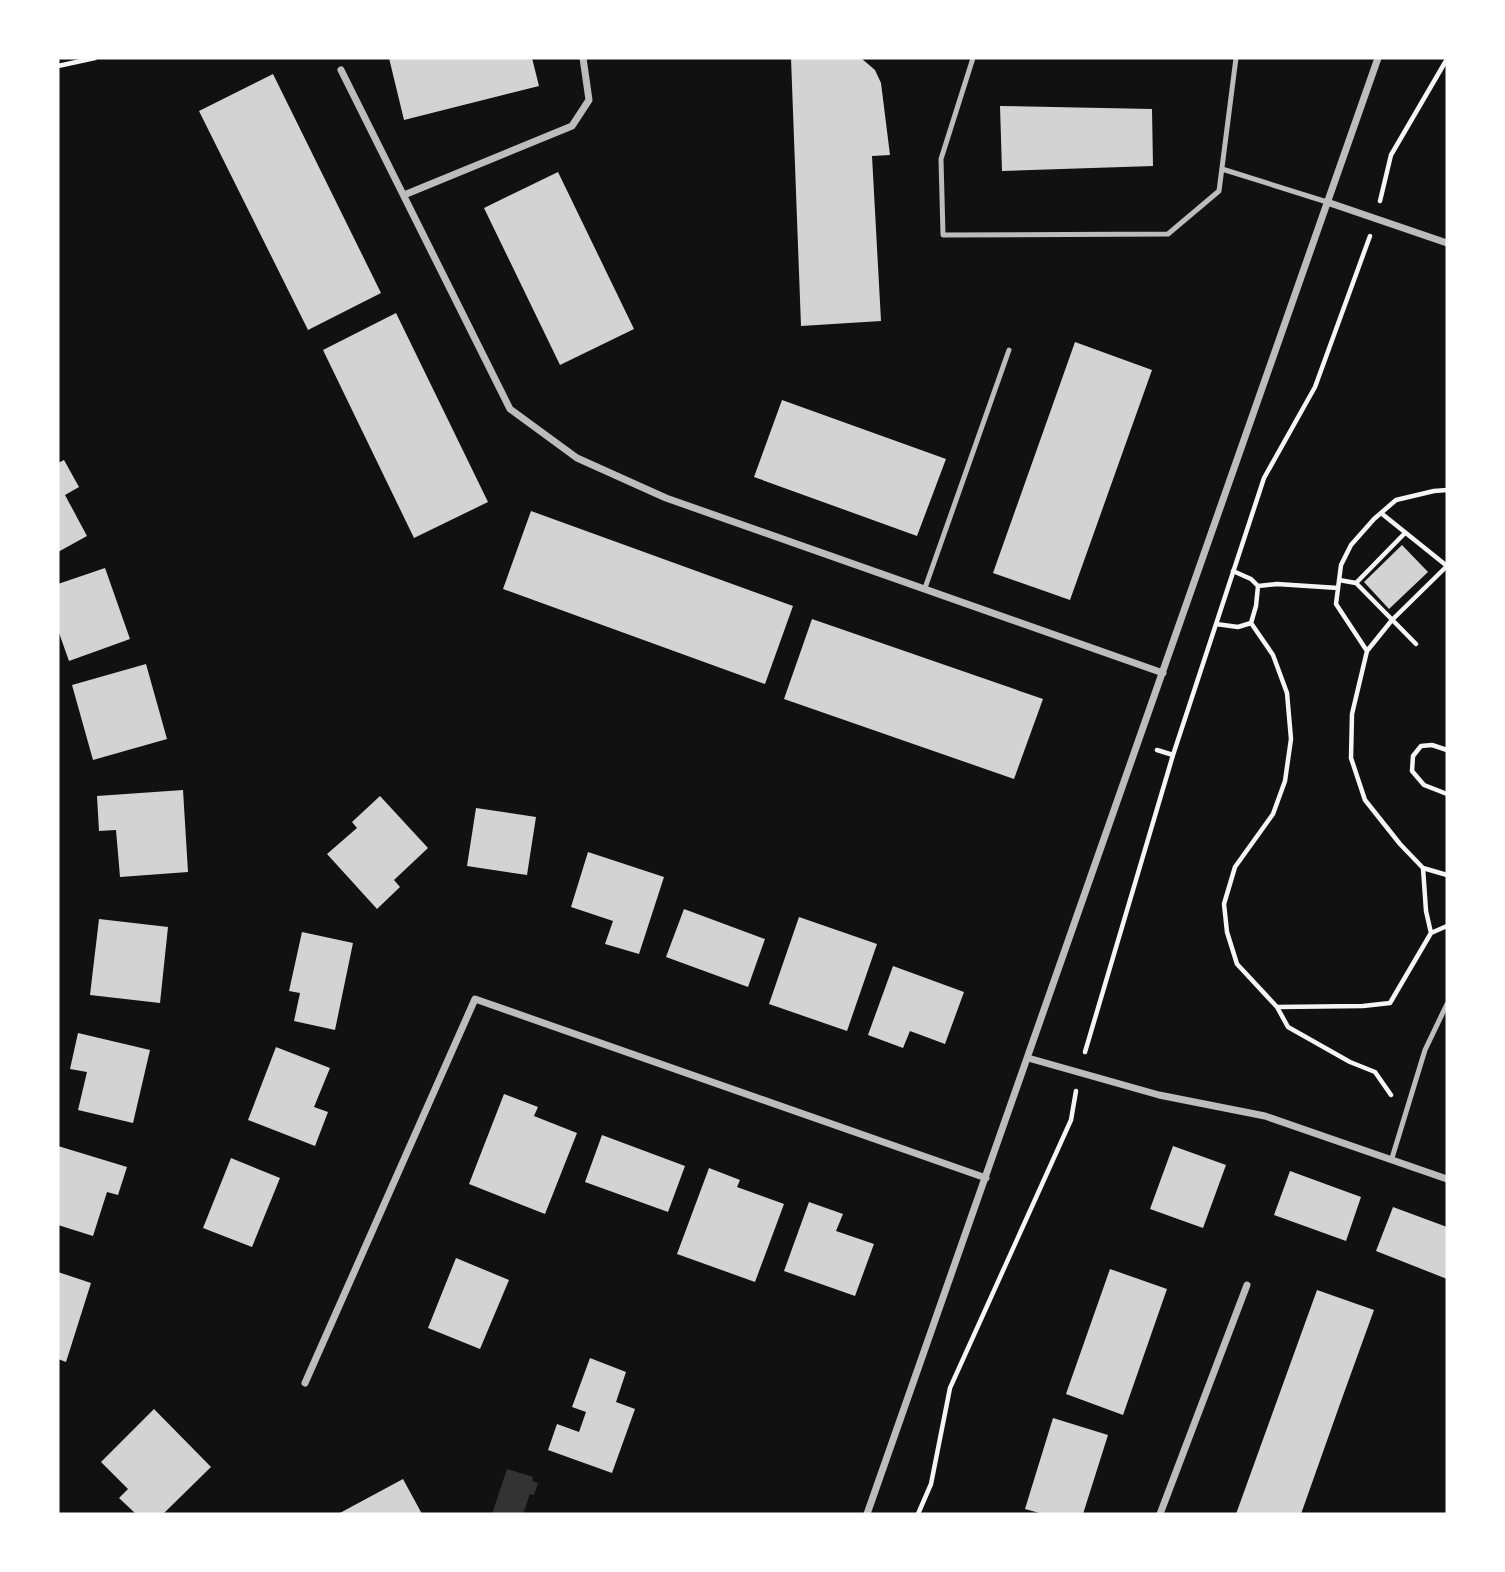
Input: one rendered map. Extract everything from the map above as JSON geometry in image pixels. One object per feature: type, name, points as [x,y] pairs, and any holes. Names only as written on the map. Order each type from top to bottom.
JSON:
[{"type":"street","points":[[404,195],[572,126],[589,100],[583,58]]},
{"type":"street","points":[[867,1514],[1378,58]]},
{"type":"street","points":[[341,70],[510,409],[577,458],[666,498],[1163,673]]},
{"type":"street","points":[[1327,202],[1447,243]]},
{"type":"street","points":[[305,1382],[475,999],[986,1178]]},
{"type":"street","points":[[1028,1058],[1158,1095],[1265,1116],[1447,1179]]},
{"type":"street","points":[[1160,1514],[1247,1285]]},
{"type":"lane","points":[[973,58],[941,159],[943,235],[1168,234],[1219,191],[1236,58]]},
{"type":"lane","points":[[1222,169],[1327,202]]},
{"type":"lane","points":[[925,588],[1009,350]]},
{"type":"lane","points":[[1392,1158],[1424,1050],[1447,1004]]},
{"type":"path","points":[[58,66],[95,58]]},
{"type":"path","points":[[918,1514],[931,1484],[950,1388],[1071,1120],[1079,1072],[1173,755],[1264,478],[1315,387],[1376,219],[1391,155],[1447,59]]},
{"type":"path","points":[[1367,651],[1336,604],[1341,565],[1351,545],[1396,500],[1447,490]]},
{"type":"path","points":[[1381,513],[1447,566],[1392,620],[1367,651],[1352,714],[1351,758],[1365,800],[1400,844],[1423,868],[1447,875]]},
{"type":"path","points":[[1356,583],[1404,534]]},
{"type":"path","points":[[1233,572],[1251,579],[1258,586]]},
{"type":"path","points":[[1339,580],[1356,583],[1416,644]]},
{"type":"path","points":[[1258,586],[1277,584],[1338,588]]},
{"type":"path","points":[[1251,623],[1258,586]]},
{"type":"path","points":[[1216,624],[1238,627],[1251,623]]},
{"type":"path","points":[[1251,623],[1273,655],[1287,693],[1292,739],[1285,781],[1273,814],[1235,867],[1224,904],[1227,932],[1237,964],[1277,1007],[1287,1027],[1350,1062],[1375,1072],[1397,1102],[1406,1106]]},
{"type":"path","points":[[1447,750],[1432,745],[1421,746],[1413,756],[1412,771],[1424,785],[1447,794]]},
{"type":"path","points":[[1423,868],[1426,911],[1431,933]]},
{"type":"path","points":[[1277,1007],[1390,1003],[1431,933],[1447,926]]},
{"type":"shaded area","points":[[507,1469],[533,1477],[532,1481],[538,1483],[534,1495],[530,1494],[523,1514],[492,1514]]},
{"type":"building","points":[[389,58],[532,58],[539,86],[404,120]]},
{"type":"building","points":[[791,58],[861,58],[875,70],[881,83],[890,155],[872,156],[881,321],[801,326]]},
{"type":"building","points":[[273,74],[381,293],[308,330],[199,111]]},
{"type":"building","points":[[1000,106],[1152,109],[1153,166],[1002,171]]},
{"type":"building","points":[[558,172],[634,329],[560,365],[484,208]]},
{"type":"building","points":[[396,313],[488,502],[414,538],[323,350]]},
{"type":"building","points":[[1075,342],[1152,370],[1070,600],[993,573]]},
{"type":"building","points":[[782,400],[946,459],[917,536],[754,477]]},
{"type":"building","points":[[64,460],[79,487],[65,495],[87,536],[58,552],[58,463]]},
{"type":"building","points":[[531,511],[793,606],[765,684],[503,589]]},
{"type":"building","points":[[1402,545],[1428,572],[1389,609],[1364,582]]},
{"type":"building","points":[[105,568],[130,639],[69,661],[58,630],[58,584]]},
{"type":"building","points":[[812,619],[1043,699],[1014,779],[784,699]]},
{"type":"building","points":[[146,664],[167,739],[93,760],[72,685]]},
{"type":"building","points":[[183,790],[188,872],[120,877],[116,830],[99,831],[97,796]]},
{"type":"building","points":[[380,796],[428,848],[394,880],[400,887],[377,909],[327,854],[357,828],[352,822]]},
{"type":"building","points":[[476,808],[536,817],[527,875],[467,866]]},
{"type":"building","points":[[588,852],[664,877],[639,954],[605,944],[613,921],[571,907]]},
{"type":"building","points":[[684,909],[765,939],[748,987],[666,957]]},
{"type":"building","points":[[799,917],[877,944],[847,1031],[769,1004]]},
{"type":"building","points":[[99,919],[168,927],[160,1003],[90,995]]},
{"type":"building","points":[[302,932],[353,943],[335,1030],[294,1021],[300,993],[289,991]]},
{"type":"building","points":[[893,966],[964,992],[945,1044],[910,1031],[903,1048],[868,1035]]},
{"type":"building","points":[[78,1033],[150,1050],[133,1123],[78,1110],[87,1072],[70,1069]]},
{"type":"building","points":[[276,1047],[330,1068],[314,1107],[328,1112],[315,1146],[248,1120]]},
{"type":"building","points":[[504,1094],[538,1107],[534,1116],[577,1133],[545,1214],[469,1184]]},
{"type":"building","points":[[602,1135],[685,1166],[668,1212],[585,1182]]},
{"type":"building","points":[[58,1146],[127,1167],[118,1195],[107,1192],[93,1236],[58,1225]]},
{"type":"building","points":[[1173,1146],[1226,1165],[1203,1228],[1150,1209]]},
{"type":"building","points":[[231,1158],[280,1178],[252,1247],[203,1228]]},
{"type":"building","points":[[709,1168],[740,1180],[737,1187],[784,1204],[755,1282],[677,1254]]},
{"type":"building","points":[[1290,1171],[1361,1197],[1346,1241],[1274,1215]]},
{"type":"building","points":[[809,1202],[843,1214],[836,1231],[874,1244],[855,1296],[784,1271]]},
{"type":"building","points":[[1393,1207],[1447,1227],[1447,1279],[1376,1251]]},
{"type":"building","points":[[456,1258],[509,1280],[480,1349],[428,1328]]},
{"type":"building","points":[[1110,1269],[1167,1289],[1123,1415],[1066,1394]]},
{"type":"building","points":[[58,1272],[91,1283],[66,1362],[58,1359]]},
{"type":"building","points":[[1317,1290],[1374,1310],[1301,1514],[1236,1514]]},
{"type":"building","points":[[590,1358],[626,1372],[616,1402],[635,1409],[612,1473],[548,1450],[557,1424],[579,1432],[586,1412],[572,1407]]},
{"type":"building","points":[[154,1409],[211,1467],[163,1514],[136,1514],[119,1498],[128,1489],[101,1462]]},
{"type":"building","points":[[1053,1418],[1108,1435],[1083,1514],[1043,1514],[1025,1509]]},
{"type":"building","points":[[403,1479],[422,1514],[338,1514]]}]
